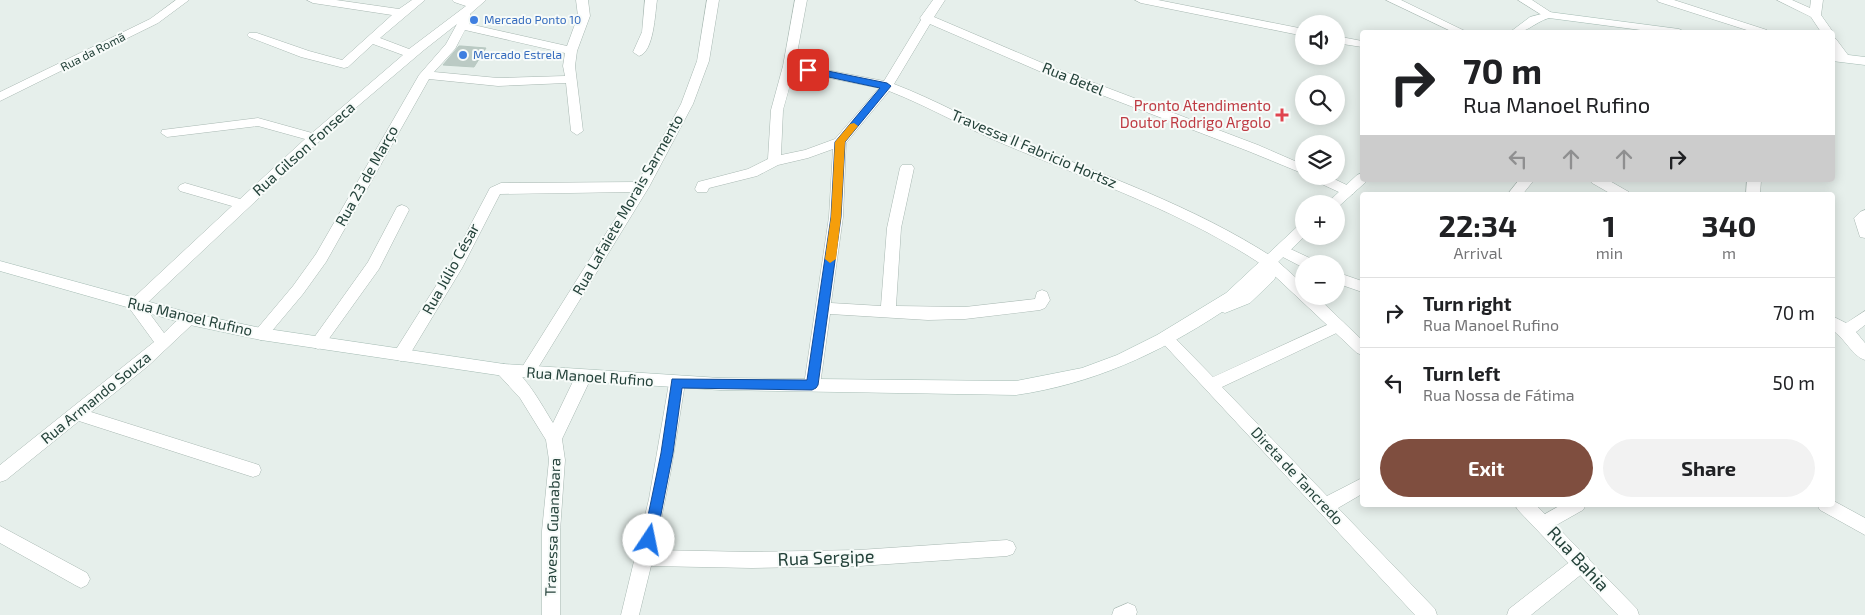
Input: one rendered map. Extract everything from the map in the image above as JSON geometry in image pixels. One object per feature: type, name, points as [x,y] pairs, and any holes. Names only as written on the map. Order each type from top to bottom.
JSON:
[{"type":"street","name":"Rua da Romã","points":[[0,97],[154,21],[183,0]]},
{"type":"street","points":[[313,0],[401,13]]},
{"type":"street","points":[[254,35],[305,54],[343,64],[401,13],[419,0]]},
{"type":"street","points":[[458,0],[470,11],[508,35],[572,51]]},
{"type":"street","points":[[577,131],[574,95],[568,66],[584,16],[582,0]]},
{"type":"street","points":[[639,52],[648,32],[651,0]]},
{"type":"street","name":"Rua Lafaiete Morais Sarmento","points":[[527,372],[642,187],[687,104],[703,61],[714,0]]},
{"type":"street","points":[[774,161],[777,110],[789,66],[801,0]]},
{"type":"street","points":[[702,189],[703,185],[758,172],[766,164],[774,161],[808,154],[840,142],[887,86],[926,18],[939,0]]},
{"type":"street","points":[[1141,0],[1169,3],[1295,31]]},
{"type":"street","points":[[1392,0],[1457,30]]},
{"type":"street","points":[[1524,0],[1549,15],[1664,30]]},
{"type":"street","points":[[1663,0],[1757,30]]},
{"type":"street","points":[[1783,0],[1815,15],[1826,30]]},
{"type":"street","points":[[1815,15],[1817,0]]},
{"type":"street","name":"Rua Gilson Fonseca","points":[[135,305],[242,204],[411,54],[470,11]]},
{"type":"street","name":"Rua 23 de Março","points":[[261,334],[298,290],[321,258],[425,75],[451,46],[470,11]]},
{"type":"street","points":[[1519,30],[1534,20],[1549,15]]},
{"type":"street","name":"Rua Betel","points":[[926,18],[1043,68],[1295,166]]},
{"type":"street","points":[[371,39],[411,54]]},
{"type":"street","points":[[1345,41],[1360,44]]},
{"type":"street","points":[[1836,57],[1865,61]]},
{"type":"street","name":"Travessa II Fabricio Hortsz","points":[[789,66],[887,86],[929,103],[1001,138],[1187,215],[1240,243],[1269,262]]},
{"type":"street","points":[[425,75],[505,83],[532,83],[571,78]]},
{"type":"street","points":[[167,133],[258,122],[316,138]]},
{"type":"street","points":[[812,385],[836,217],[840,142]]},
{"type":"street","points":[[888,311],[894,228],[906,168]]},
{"type":"street","points":[[1343,195],[1360,180]]},
{"type":"street","points":[[1517,192],[1525,182]]},
{"type":"street","points":[[1601,182],[1619,192]]},
{"type":"street","points":[[1335,185],[1348,191]]},
{"type":"street","name":"Rua Júlio César","points":[[400,355],[456,264],[495,191],[504,188],[642,187]]},
{"type":"street","points":[[185,188],[242,204]]},
{"type":"street","points":[[318,343],[374,265],[402,210]]},
{"type":"street","points":[[1865,215],[1861,218],[1865,233]]},
{"type":"street","name":"Rua Manoel Rufino","points":[[0,266],[135,305],[261,334],[504,370],[677,383],[991,388],[1046,384],[1106,368],[1166,338],[1205,315],[1245,300],[1269,276],[1269,262],[1295,238]]},
{"type":"street","points":[[1282,250],[1295,257]]},
{"type":"street","points":[[1269,262],[1295,286]]},
{"type":"street","points":[[1345,280],[1360,286]]},
{"type":"street","points":[[824,308],[928,314],[965,313],[1040,304],[1043,300],[1042,296]]},
{"type":"street","points":[[135,305],[163,343]]},
{"type":"street","points":[[1316,305],[1360,347]]},
{"type":"street","points":[[1846,331],[1865,317]]},
{"type":"street","name":"Rua Armando Souza","points":[[0,475],[190,319]]},
{"type":"street","points":[[1835,324],[1846,331],[1865,354]]},
{"type":"street","points":[[1210,385],[1338,326]]},
{"type":"street","name":"Direta de Tancredo","points":[[1166,338],[1428,615]]},
{"type":"street","name":"Travessa Guanabara","points":[[504,370],[526,393],[554,438],[558,460],[551,531],[551,615]]},
{"type":"street","name":"Travessa Guanabara","points":[[554,438],[584,376]]},
{"type":"street","points":[[630,615],[646,558],[667,453],[677,383]]},
{"type":"street","points":[[76,414],[253,470]]},
{"type":"street","points":[[1325,506],[1360,486]]},
{"type":"street","name":"Rua Bahia","points":[[1526,507],[1630,615]]},
{"type":"street","points":[[1544,524],[1574,507]]},
{"type":"street","points":[[1830,507],[1865,527]]},
{"type":"street","points":[[0,534],[81,579]]},
{"type":"street","name":"Rua Sergipe","points":[[646,558],[752,560],[858,558],[1007,548]]},
{"type":"street","points":[[1516,615],[1582,563]]},
{"type":"building","name":"Mercado Estrela","points":[[459,46],[486,48],[474,67],[443,65]]},
{"type":"slow traffic","points":[[830,259],[836,217],[840,142],[854,126]]},
{"type":"place","name":"Mercado Ponto 10","points":[[474,20]]},
{"type":"place","name":"Mercado Estrela","points":[[463,55]]},
{"type":"place","name":"Pronto Atendimento Doutor Rodrigo Argolo","points":[[1282,115]]},
{"type":"route","points":[[649,540],[667,453],[677,383],[812,385],[836,217],[840,142],[887,86],[808,70]]}]
